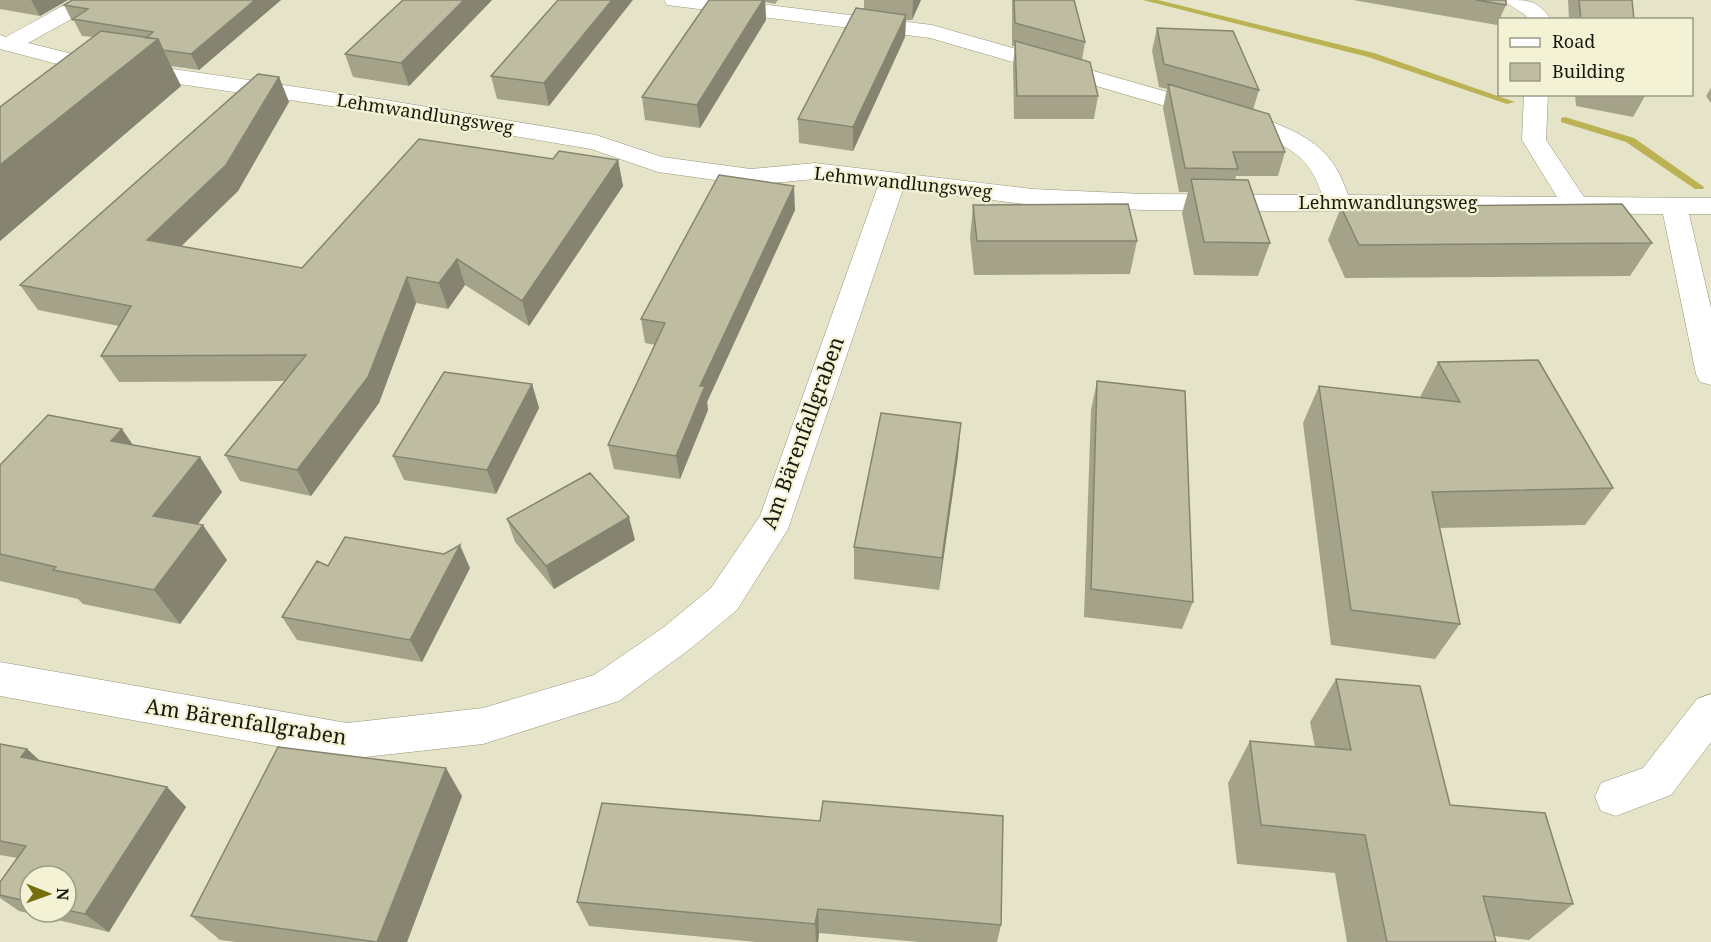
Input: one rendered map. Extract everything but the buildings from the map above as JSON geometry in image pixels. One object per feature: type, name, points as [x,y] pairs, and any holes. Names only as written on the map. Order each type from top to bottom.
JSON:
[{"type":"street","points":[[4,43],[89,0]]},
{"type":"street","points":[[675,0],[932,32],[1264,127],[1298,142],[1327,171],[1337,203]]},
{"type":"street","name":"Lehmwandlungsweg","points":[[4,43],[76,62],[378,106],[596,142],[658,164],[751,177],[815,171],[1032,197],[1110,201],[1711,206]]},
{"type":"street","points":[[47,81],[76,62]]},
{"type":"street","points":[[1536,96],[1534,140],[1575,204]]},
{"type":"street","name":"Am Bärenfallgraben","points":[[0,679],[346,741],[483,726],[534,713],[604,689],[677,638],[724,600],[776,520],[893,181]]},
{"type":"street","points":[[1674,205],[1711,374]]},
{"type":"street","points":[[1616,797],[1657,782],[1711,711]]},
{"type":"waterway","points":[[1147,0],[1371,55],[1510,102]]},
{"type":"waterway","points":[[1565,120],[1630,140],[1699,187]]}]
